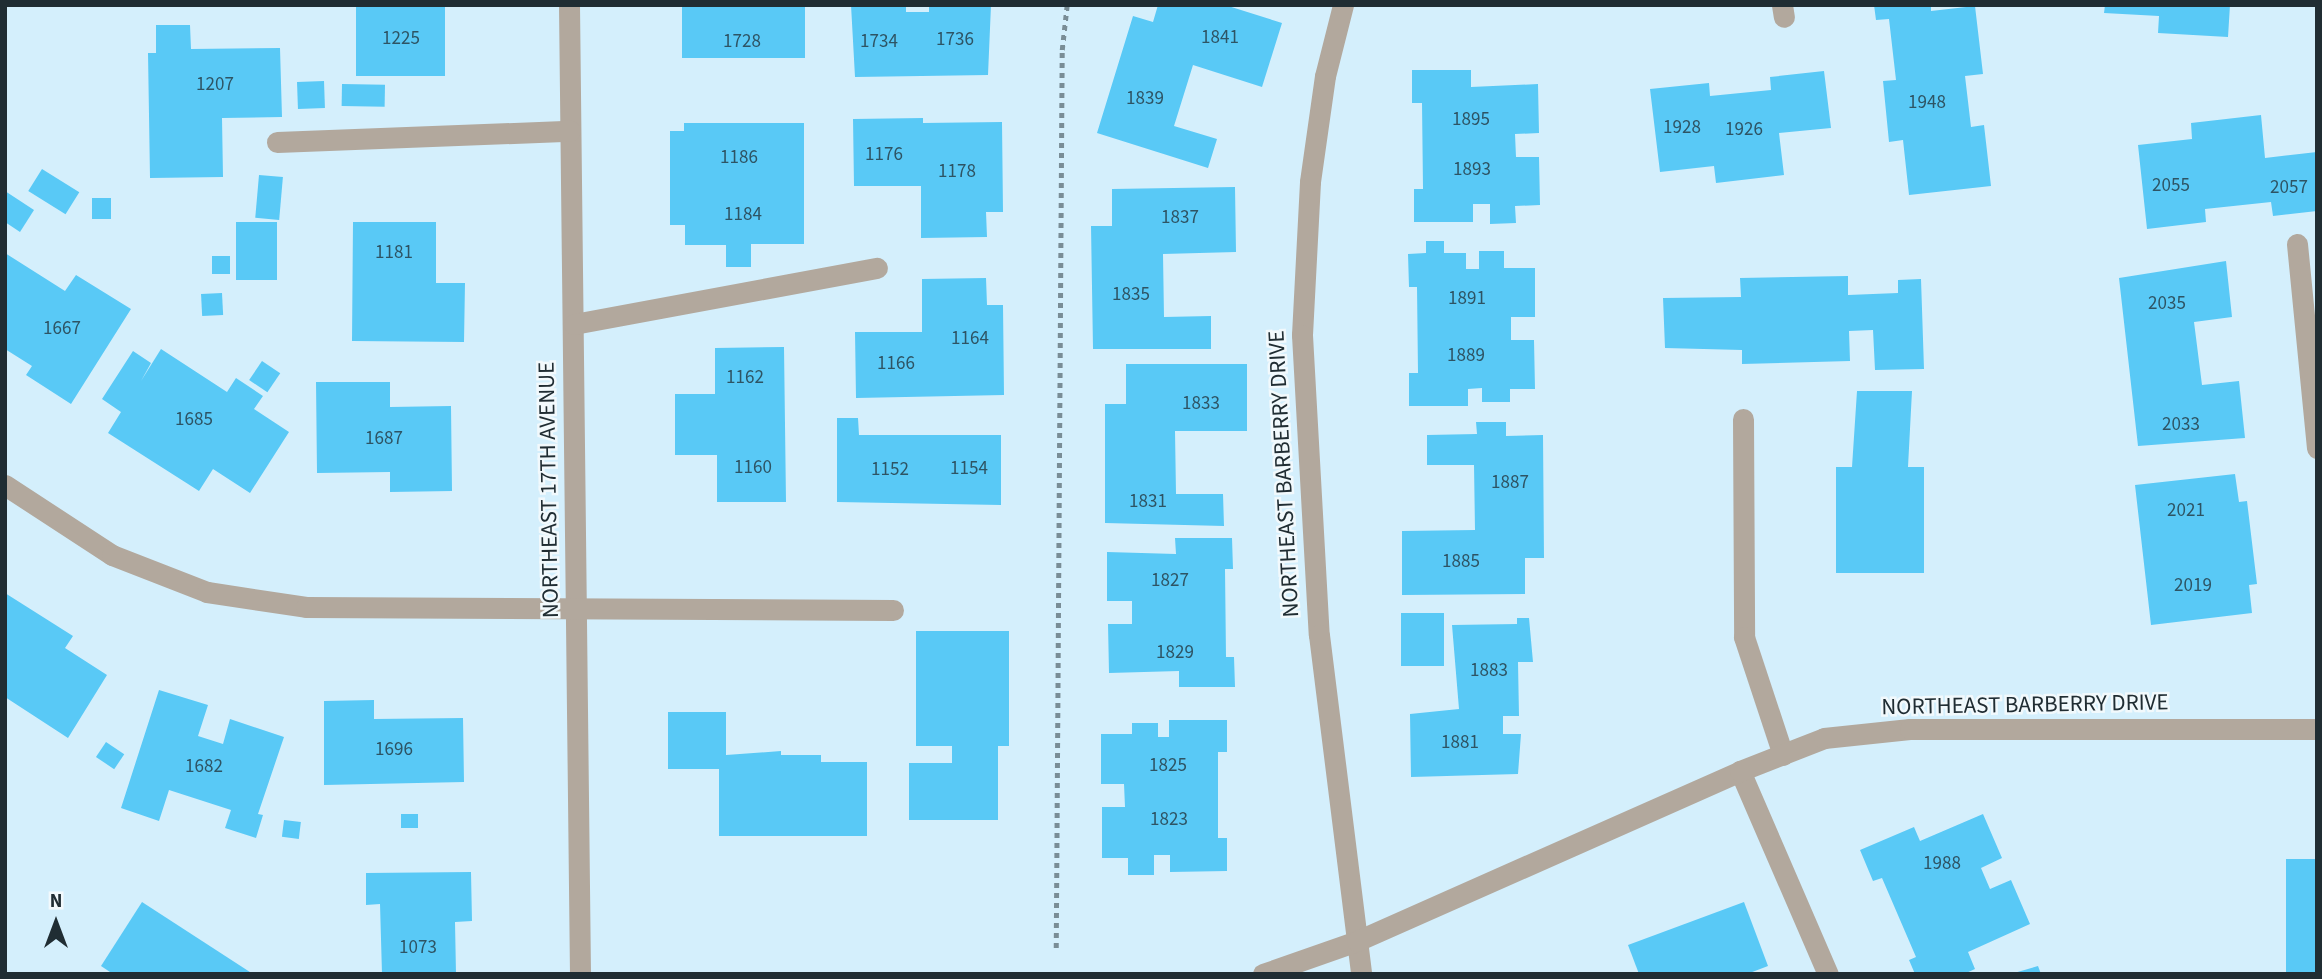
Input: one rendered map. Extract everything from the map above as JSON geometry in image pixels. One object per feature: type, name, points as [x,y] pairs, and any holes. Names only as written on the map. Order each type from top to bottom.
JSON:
[{"type":"street","name":"NORTHEAST 17TH AVENUE","points":[[569,5],[580,974]]},
{"type":"street","name":"NORTHEAST BARBERRY DRIVE","points":[[1343,5],[1325,76],[1310,182],[1302,335],[1319,635],[1361,974]]},
{"type":"street","points":[[277,142],[570,131]]},
{"type":"street","points":[[2297,244],[2317,448]]},
{"type":"street","points":[[573,324],[877,268]]},
{"type":"street","points":[[1743,419],[1744,637],[1783,755]]},
{"type":"street","points":[[5,485],[112,555],[207,593],[306,607],[893,610]]},
{"type":"street","name":"NORTHEAST BARBERRY DRIVE","points":[[1263,974],[1357,941],[1740,771],[1824,738],[1910,729],[2317,729]]},
{"type":"street","points":[[1740,771],[1828,974]]},
{"type":"path","points":[[1056,948],[1062,50],[1067,5]]},
{"type":"building","points":[[356,5],[445,5],[445,76],[356,76]]},
{"type":"building","points":[[682,5],[805,5],[805,58],[682,58]]},
{"type":"building","points":[[851,5],[906,5],[906,12],[929,12],[929,5],[991,5],[988,75],[855,77]]},
{"type":"building","points":[[1158,5],[1225,5],[1282,23],[1262,87],[1193,65],[1174,126],[1217,139],[1208,168],[1097,133],[1133,16],[1153,22]]},
{"type":"building","points":[[1874,5],[1931,5],[1931,11],[1975,6],[1983,74],[1965,76],[1971,127],[1984,125],[1991,186],[1909,195],[1903,140],[1889,142],[1883,81],[1896,80],[1889,19],[1876,20]]},
{"type":"building","points":[[2105,5],[2230,5],[2228,37],[2158,33],[2159,16],[2104,13]]},
{"type":"building","points":[[156,25],[190,25],[191,49],[280,48],[282,117],[222,118],[223,177],[150,178],[148,53],[156,53]]},
{"type":"building","points":[[1412,70],[1471,70],[1471,87],[1538,84],[1539,133],[1515,134],[1516,157],[1539,157],[1540,205],[1515,206],[1516,223],[1490,224],[1490,204],[1473,204],[1473,222],[1414,222],[1414,189],[1423,189],[1422,103],[1412,103]]},
{"type":"building","points":[[1824,71],[1831,128],[1779,133],[1784,175],[1716,183],[1714,166],[1660,172],[1650,89],[1709,83],[1710,96],[1771,90],[1770,77]]},
{"type":"building","points":[[324,81],[325,108],[298,109],[297,82]]},
{"type":"building","points":[[342,84],[385,85],[385,107],[342,106]]},
{"type":"building","points":[[2261,115],[2265,158],[2317,152],[2317,211],[2273,216],[2271,202],[2205,209],[2206,222],[2147,229],[2138,145],[2192,139],[2191,123]]},
{"type":"building","points":[[923,118],[923,123],[1002,122],[1003,212],[986,212],[987,237],[921,238],[921,186],[854,186],[853,119]]},
{"type":"building","points":[[684,123],[804,123],[804,244],[751,244],[751,267],[726,267],[726,245],[685,245],[685,225],[670,225],[670,131],[684,131]]},
{"type":"building","points":[[42,169],[79,192],[66,214],[28,191]]},
{"type":"building","points":[[259,175],[283,177],[279,220],[255,218]]},
{"type":"building","points":[[1235,187],[1236,252],[1163,254],[1164,317],[1211,316],[1211,349],[1093,349],[1091,226],[1112,226],[1112,189]]},
{"type":"building","points":[[5,191],[34,210],[20,232],[5,222]]},
{"type":"building","points":[[92,198],[111,198],[111,219],[92,219]]},
{"type":"building","points":[[236,222],[277,222],[277,280],[236,280]]},
{"type":"building","points":[[353,222],[436,222],[436,283],[465,283],[464,342],[352,341]]},
{"type":"building","points":[[1426,241],[1444,241],[1444,253],[1466,253],[1466,269],[1479,269],[1479,251],[1504,251],[1504,268],[1535,268],[1535,317],[1511,317],[1511,340],[1534,340],[1535,389],[1510,389],[1510,402],[1482,402],[1482,388],[1468,389],[1468,406],[1409,406],[1409,373],[1418,373],[1417,287],[1409,287],[1408,254],[1426,253]]},
{"type":"building","points":[[5,253],[65,291],[76,275],[131,309],[71,404],[26,375],[32,366],[5,349]]},
{"type":"building","points":[[212,256],[230,256],[230,274],[212,274]]},
{"type":"building","points":[[2226,261],[2232,317],[2194,322],[2202,385],[2239,381],[2245,438],[2138,446],[2119,278]]},
{"type":"building","points":[[1848,276],[1848,295],[1898,293],[1898,280],[1921,279],[1924,369],[1875,370],[1873,330],[1849,331],[1850,361],[1742,364],[1742,350],[1665,348],[1663,298],[1741,297],[1740,278]]},
{"type":"building","points":[[986,278],[987,305],[1003,305],[1004,395],[856,398],[855,332],[922,332],[922,279]]},
{"type":"building","points":[[222,293],[223,315],[202,316],[201,294]]},
{"type":"building","points":[[784,347],[786,502],[717,502],[717,455],[675,455],[675,394],[715,394],[715,348]]},
{"type":"building","points":[[161,349],[227,392],[236,378],[263,396],[254,409],[289,432],[250,493],[213,469],[199,491],[108,433],[121,412],[102,399],[133,351],[151,363],[141,381]]},
{"type":"building","points":[[262,361],[280,373],[267,392],[249,380]]},
{"type":"building","points":[[1126,364],[1247,364],[1247,431],[1175,431],[1176,494],[1223,494],[1224,526],[1105,523],[1105,404],[1126,404]]},
{"type":"building","points":[[316,382],[390,382],[390,407],[451,406],[452,491],[390,492],[390,472],[317,473]]},
{"type":"building","points":[[1857,391],[1912,391],[1908,467],[1924,467],[1924,573],[1836,573],[1836,467],[1852,467]]},
{"type":"building","points":[[837,418],[858,418],[859,435],[1001,435],[1001,505],[837,502]]},
{"type":"building","points":[[1476,422],[1506,422],[1506,436],[1543,435],[1544,558],[1525,558],[1525,594],[1402,595],[1402,531],[1475,530],[1474,465],[1427,465],[1427,435],[1477,434]]},
{"type":"building","points":[[2235,474],[2239,502],[2247,501],[2257,584],[2249,585],[2252,613],[2151,625],[2135,485]]},
{"type":"building","points":[[1175,538],[1232,538],[1233,569],[1225,569],[1226,657],[1234,657],[1235,687],[1179,687],[1179,671],[1109,673],[1108,624],[1132,624],[1132,601],[1107,601],[1107,552],[1176,554]]},
{"type":"building","points":[[5,593],[73,636],[65,648],[107,675],[68,738],[5,697]]},
{"type":"building","points":[[1401,613],[1444,613],[1444,666],[1401,666]]},
{"type":"building","points":[[1517,618],[1529,618],[1533,662],[1518,662],[1519,716],[1503,716],[1503,734],[1521,734],[1518,774],[1411,777],[1410,714],[1459,709],[1452,625],[1517,624]]},
{"type":"building","points":[[916,631],[1009,631],[1009,746],[998,746],[998,820],[909,820],[909,763],[952,763],[952,746],[916,746]]},
{"type":"building","points":[[159,690],[208,705],[198,736],[223,744],[230,719],[284,737],[258,814],[263,815],[256,838],[225,828],[231,810],[169,790],[159,821],[121,808]]},
{"type":"building","points":[[374,700],[374,719],[463,718],[464,782],[324,785],[324,701]]},
{"type":"building","points":[[668,712],[726,712],[726,755],[781,751],[781,755],[821,755],[821,762],[867,762],[867,836],[719,836],[719,769],[668,769]]},
{"type":"building","points":[[1169,720],[1227,720],[1227,752],[1218,752],[1218,838],[1227,838],[1227,871],[1170,872],[1170,855],[1154,855],[1154,875],[1128,875],[1128,858],[1102,858],[1102,807],[1125,807],[1124,784],[1101,784],[1101,734],[1132,734],[1132,723],[1158,723],[1158,737],[1169,737]]},
{"type":"building","points":[[106,742],[124,754],[114,769],[96,757]]},
{"type":"building","points":[[401,814],[418,814],[418,828],[401,828]]},
{"type":"building","points":[[1983,814],[2002,858],[1981,868],[1990,889],[2011,880],[2030,924],[1968,952],[1975,969],[1964,974],[1915,974],[1909,960],[1916,957],[1882,878],[1873,881],[1860,850],[1914,827],[1920,841]]},
{"type":"building","points":[[284,820],[301,822],[299,839],[282,837]]},
{"type":"building","points":[[2286,859],[2317,859],[2317,974],[2286,974]]},
{"type":"building","points":[[471,872],[472,921],[455,922],[456,974],[382,974],[380,904],[366,905],[366,873]]},
{"type":"building","points":[[142,902],[253,974],[113,974],[101,966]]},
{"type":"building","points":[[1744,902],[1768,966],[1747,974],[1639,974],[1628,945]]},
{"type":"building","points":[[2038,966],[2041,974],[2014,974],[2014,973]]}]
